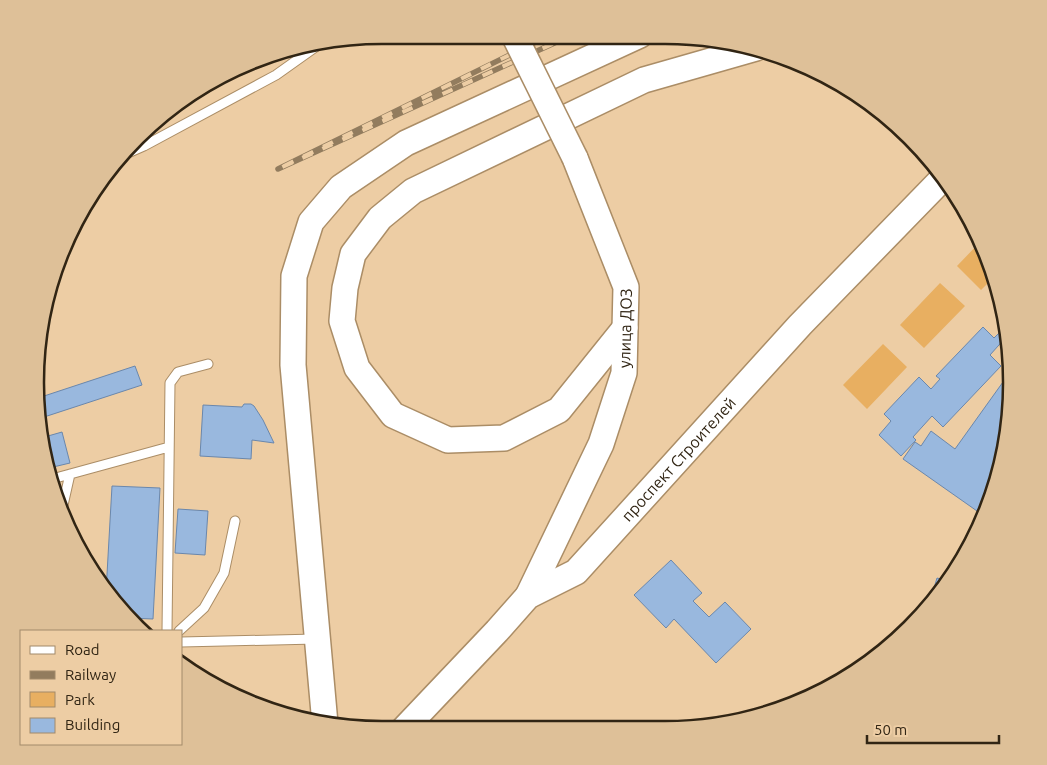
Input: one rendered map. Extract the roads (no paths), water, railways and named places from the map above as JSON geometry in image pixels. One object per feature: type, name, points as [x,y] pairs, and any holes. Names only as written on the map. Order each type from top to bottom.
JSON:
[{"type":"main road","name":"улица ДОЗ","points":[[518,44],[575,158],[626,287],[624,373],[601,444],[528,596]]},
{"type":"main road","points":[[324,716],[293,364],[294,276],[310,222],[341,187],[406,143],[620,44]]},
{"type":"main road","points":[[625,328],[559,410],[504,438],[448,440],[393,415],[357,368],[342,321],[345,288],[353,254],[380,218],[412,192],[644,80],[741,52]]},
{"type":"main road","name":"проспект Строителей","points":[[412,721],[528,596],[576,572],[800,325],[938,183]]},
{"type":"lane","points":[[138,149],[276,75],[309,52]]},
{"type":"lane","points":[[167,630],[170,383],[178,372],[208,364]]},
{"type":"lane","points":[[57,477],[169,447]]},
{"type":"lane","points":[[65,498],[70,474]]},
{"type":"lane","points":[[180,630],[204,608],[224,573],[235,521]]},
{"type":"lane","points":[[182,642],[318,639]]},
{"type":"railway","points":[[532,44],[278,169],[552,44]]}]
